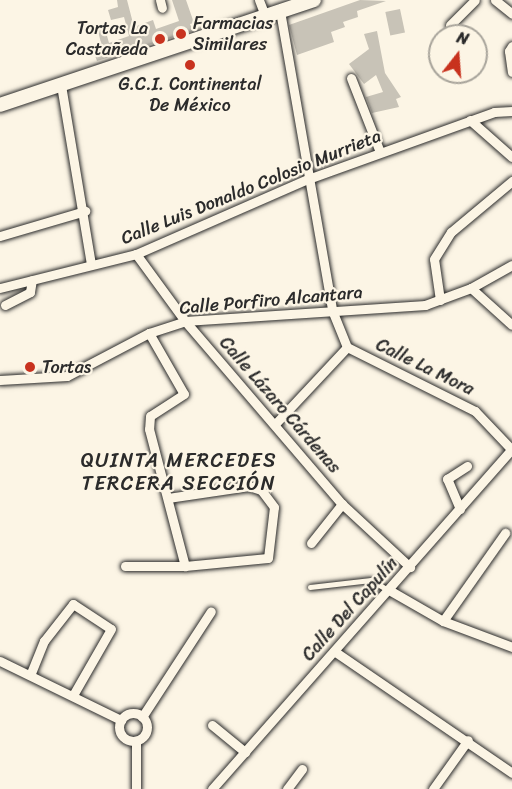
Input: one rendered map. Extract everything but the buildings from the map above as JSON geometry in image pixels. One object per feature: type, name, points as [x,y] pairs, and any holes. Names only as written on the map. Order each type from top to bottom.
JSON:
[{"type":"main road","points":[[0,105],[314,0]]},
{"type":"street","points":[[259,0],[265,16]]},
{"type":"street","points":[[450,24],[475,0]]},
{"type":"street","points":[[495,0],[512,14]]},
{"type":"street","name":"Calle La Mora","points":[[280,11],[332,310],[347,347],[475,411],[512,450]]},
{"type":"street","points":[[512,46],[512,72]]},
{"type":"street","points":[[351,78],[380,152]]},
{"type":"street","points":[[61,85],[91,264]]},
{"type":"street","name":"Calle Luis Donaldo Colosio Murrieta","points":[[0,288],[136,254],[308,179],[494,112],[512,111]]},
{"type":"street","points":[[470,120],[512,157]]},
{"type":"street","points":[[440,300],[434,259],[451,232],[512,181]]},
{"type":"street","points":[[2,232],[84,212]]},
{"type":"street","name":"Calle Lázaro Cárdenas","points":[[136,254],[185,321],[276,423],[342,504],[410,567]]},
{"type":"street","name":"Calle Porfiro Alcantara","points":[[0,380],[67,376],[149,333],[185,321],[425,305],[471,288],[512,265]]},
{"type":"street","points":[[5,305],[30,292],[32,280]]},
{"type":"street","points":[[471,288],[512,325]]},
{"type":"street","points":[[149,333],[184,394],[150,416],[149,429],[185,566]]},
{"type":"street","points":[[276,423],[347,347]]},
{"type":"street","name":"Calle Del Capulín","points":[[212,789],[512,450]]},
{"type":"street","points":[[460,509],[447,479],[466,466]]},
{"type":"street","points":[[125,566],[185,566],[268,558],[274,507],[261,490],[249,486],[168,498]]},
{"type":"street","points":[[310,543],[342,504]]},
{"type":"street","points":[[443,621],[505,533]]},
{"type":"street","points":[[388,590],[443,621],[512,647]]},
{"type":"street","points":[[31,673],[44,641],[73,604],[111,629],[73,695]]},
{"type":"street","points":[[136,741],[146,733],[142,717],[211,611]]},
{"type":"street","points":[[334,651],[468,740],[512,773]]},
{"type":"street","points":[[0,661],[31,673],[122,720]]},
{"type":"street","points":[[122,720],[131,714],[142,717]]},
{"type":"street","points":[[122,720],[124,737],[136,741]]},
{"type":"street","points":[[213,725],[245,752]]},
{"type":"street","points":[[433,789],[468,740]]},
{"type":"street","points":[[136,741],[136,789]]},
{"type":"street","points":[[287,789],[302,769]]},
{"type":"lane","points":[[310,587],[371,580],[388,590]]},
{"type":"place","name":"Farmacias Similares","points":[[181,34]]},
{"type":"place","name":"Tortas La Castañeda","points":[[160,39]]},
{"type":"place","name":"G.C.I. Continental De México","points":[[190,65]]},
{"type":"place","name":"Tortas","points":[[30,367]]},
{"type":"district","name":"QUINTA MERCEDES TERCERA SECCIÓN","points":[[179,472]]}]
